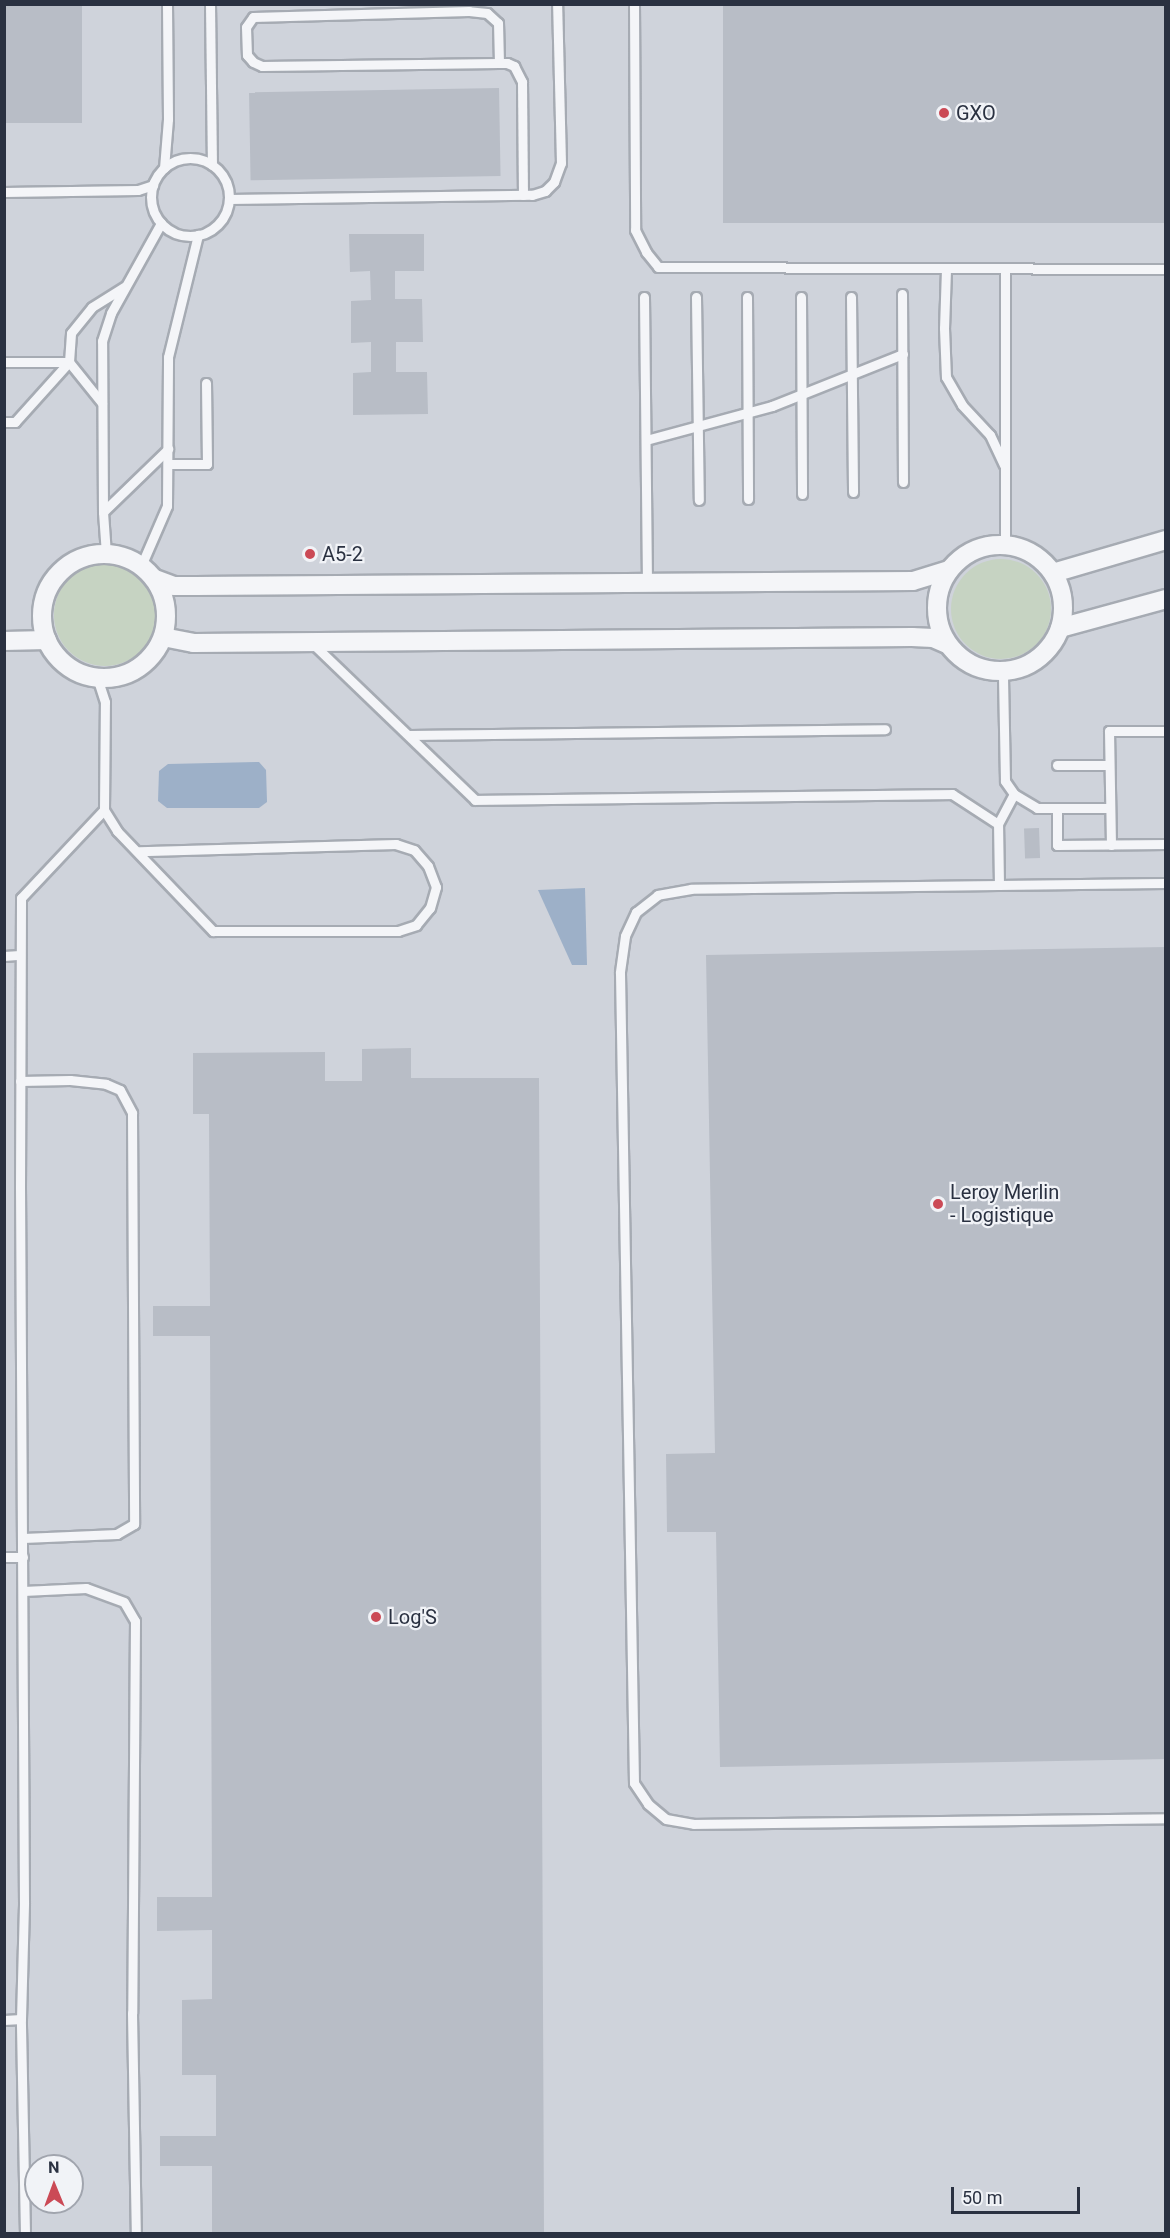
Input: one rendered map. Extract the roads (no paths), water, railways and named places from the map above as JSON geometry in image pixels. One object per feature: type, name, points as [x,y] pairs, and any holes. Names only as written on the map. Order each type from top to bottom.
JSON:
[{"type":"street","points":[[1053,573],[1166,540]]},
{"type":"street","points":[[163,637],[194,643],[912,637],[933,638],[947,644],[971,665],[1003,672],[1022,668],[1038,659],[1052,645],[1060,628],[1063,609],[1061,590],[1053,573],[1032,554],[1005,545],[984,547],[964,556],[949,570],[940,588],[936,606],[939,626],[947,644]]},
{"type":"street","points":[[106,554],[125,557],[141,566],[155,579],[164,597],[167,617],[163,637],[153,655],[137,669],[118,676],[97,678],[76,671],[58,658],[47,640],[42,620],[44,599],[53,581],[67,566],[86,556],[106,554]]},
{"type":"street","points":[[155,579],[174,586],[913,581],[949,570]]},
{"type":"street","points":[[1060,628],[1166,599]]},
{"type":"street","points":[[4,641],[47,640]]},
{"type":"lane","points":[[164,168],[182,159],[192,159],[212,165],[225,180],[229,199],[227,209],[216,226],[198,235],[178,234],[161,223],[152,205],[153,185],[164,168],[168,119],[167,4]]},
{"type":"lane","points":[[210,4],[212,165]]},
{"type":"lane","points":[[229,199],[523,195],[545,191],[554,182],[561,163],[557,4]]},
{"type":"lane","points":[[634,4],[635,230],[646,252],[658,267],[1166,269]]},
{"type":"lane","points":[[499,63],[498,23],[487,13],[468,11],[253,17],[246,27],[247,55],[253,62],[262,66],[499,63],[514,66],[522,82],[523,195]]},
{"type":"lane","points":[[4,192],[138,190],[153,185]]},
{"type":"lane","points":[[106,554],[103,512],[102,341],[111,313],[161,223]]},
{"type":"lane","points":[[141,566],[167,506],[168,357],[198,235]]},
{"type":"lane","points":[[946,269],[944,328],[946,377],[962,405],[990,435],[1005,467]]},
{"type":"lane","points":[[1005,270],[1005,545]]},
{"type":"lane","points":[[4,422],[15,422],[69,362],[71,333],[92,307],[125,286]]},
{"type":"lane","points":[[902,294],[903,482]]},
{"type":"lane","points":[[644,297],[647,584]]},
{"type":"lane","points":[[696,297],[699,500]]},
{"type":"lane","points":[[747,297],[750,413],[748,499]]},
{"type":"lane","points":[[801,297],[802,495]]},
{"type":"lane","points":[[851,297],[853,492]]},
{"type":"lane","points":[[645,440],[750,413],[802,395],[903,354]]},
{"type":"lane","points":[[4,363],[69,362]]},
{"type":"lane","points":[[69,362],[102,403]]},
{"type":"lane","points":[[168,464],[207,464],[206,383]]},
{"type":"lane","points":[[103,512],[168,449]]},
{"type":"lane","points":[[310,641],[475,800],[952,794],[998,824]]},
{"type":"lane","points":[[1003,672],[1005,781],[1014,794],[1037,808],[1110,808]]},
{"type":"lane","points":[[97,678],[105,702],[104,810],[117,831],[139,851],[213,931],[398,931],[416,925],[430,908],[436,887],[429,866],[414,850],[396,844],[139,851]]},
{"type":"lane","points":[[410,735],[885,729]]},
{"type":"lane","points":[[1111,845],[1109,731],[1166,731]]},
{"type":"lane","points":[[1057,765],[1109,765]]},
{"type":"lane","points":[[999,885],[998,824],[1014,794]]},
{"type":"lane","points":[[1057,808],[1057,845],[1166,844]]},
{"type":"lane","points":[[24,2234],[21,2019],[23,1538],[21,898],[104,810]]},
{"type":"lane","points":[[1166,883],[691,889],[658,895],[636,912],[625,936],[620,973],[634,1783],[648,1803],[666,1819],[694,1824],[1166,1818]]},
{"type":"lane","points":[[4,956],[20,955]]},
{"type":"lane","points":[[20,1081],[70,1080],[106,1084],[120,1090],[132,1113],[134,1524],[117,1534],[23,1538]]},
{"type":"lane","points":[[4,1557],[23,1557]]},
{"type":"lane","points":[[23,1592],[86,1588],[124,1602],[135,1621],[132,2013],[136,2234]]},
{"type":"lane","points":[[4,2020],[21,2019]]},
{"type":"water","points":[[259,762],[266,770],[267,802],[259,808],[167,808],[158,801],[159,771],[168,764]]},
{"type":"water","points":[[585,888],[587,965],[572,965],[538,890]]},
{"type":"place","name":"GXO","points":[[944,113]]},
{"type":"place","name":"A5-2","points":[[310,554]]},
{"type":"place","name":"Leroy Merlin - Logistique","points":[[938,1204]]},
{"type":"place","name":"Log'S","points":[[376,1617]]}]
